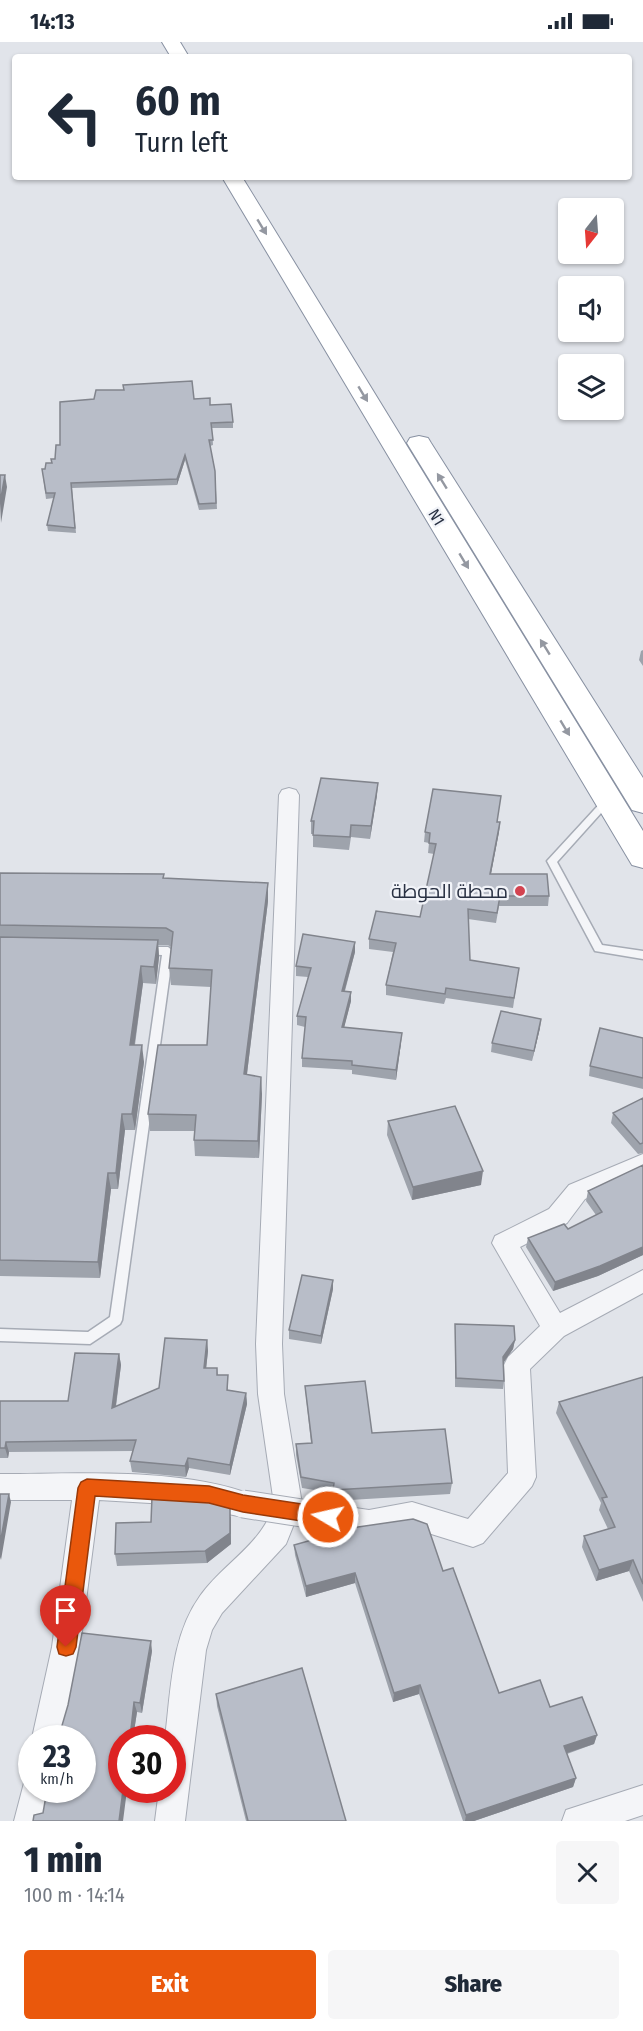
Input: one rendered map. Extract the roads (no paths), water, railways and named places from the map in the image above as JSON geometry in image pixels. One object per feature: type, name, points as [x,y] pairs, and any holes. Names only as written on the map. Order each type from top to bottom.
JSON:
[{"type":"highway","name":"N1","points":[[234,180],[643,857]]},
{"type":"highway","name":"N1","points":[[256,180],[643,803]]},
{"type":"street","points":[[170,1821],[191,1650],[199,1624],[213,1601],[277,1536],[285,1521],[288,1504],[271,1394],[269,1344],[289,795]]},
{"type":"street","points":[[555,1328],[504,1243],[558,1216],[578,1192],[643,1164]]},
{"type":"street","points":[[0,1486],[209,1494],[243,1504],[369,1523],[412,1515],[472,1534],[522,1477],[518,1365],[555,1328],[643,1281]]},
{"type":"street","points":[[50,1725],[66,1647],[87,1488]]},
{"type":"street","points":[[577,1821],[643,1800]]},
{"type":"street","points":[[29,1821],[33,1803]]},
{"type":"lane","points":[[608,800],[552,861],[599,948],[643,955]]},
{"type":"lane","points":[[0,1335],[90,1338],[116,1320],[168,951],[135,951]]},
{"type":"place","name":"محطة الحوطة","points":[[520,891]]}]
